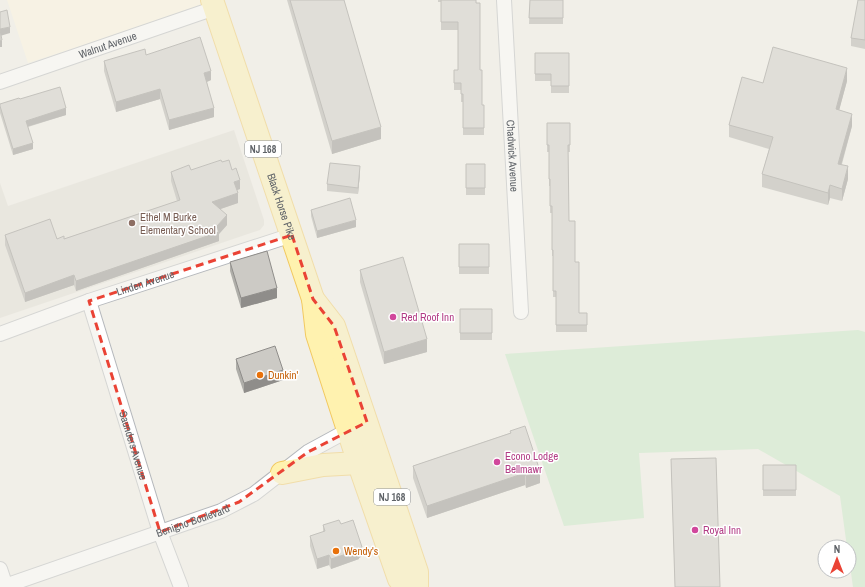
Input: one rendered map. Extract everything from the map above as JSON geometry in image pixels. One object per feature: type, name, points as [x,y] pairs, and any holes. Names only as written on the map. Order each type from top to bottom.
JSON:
[{"type":"main road","name":"Black Horse Pike","points":[[214,4],[313,299],[317,334],[357,426],[417,572],[417,587]]},
{"type":"main road","name":"Black Horse Pike","points":[[357,426],[359,463],[399,579],[405,587]]},
{"type":"main road","points":[[282,473],[323,465],[359,463]]},
{"type":"street","name":"Chadwick Avenue","points":[[504,0],[521,312]]},
{"type":"street","name":"Walnut Avenue","points":[[0,82],[214,4]]},
{"type":"street","name":"Linden Avenue","points":[[0,334],[89,301],[292,235]]},
{"type":"street","name":"Saunders Avenue","points":[[89,301],[160,532],[181,587]]},
{"type":"street","name":"Benigno Boulevard","points":[[5,587],[207,516],[240,502],[268,484],[308,452],[357,426]]},
{"type":"street","points":[[0,569],[5,587]]},
{"type":"highlighted area","points":[[292,235],[313,299],[334,326],[367,422],[308,452],[239,502],[160,532],[89,301]]},
{"type":"shaded area","points":[[7,0],[205,0],[206,5],[28,63]]},
{"type":"shaded area","name":"Ethel M Burke Elementary School","points":[[234,130],[264,220],[264,225],[260,230],[0,318],[0,183],[8,206]]},
{"type":"green space","points":[[858,330],[865,332],[865,587],[853,587],[852,579],[857,579],[857,539],[846,539],[840,496],[758,449],[639,453],[644,518],[564,526],[505,354]]},
{"type":"building","points":[[290,0],[344,0],[381,127],[332,141]]},
{"type":"building","points":[[441,0],[476,0],[476,3],[480,3],[480,70],[482,70],[482,105],[484,105],[484,128],[463,128],[463,94],[461,94],[461,83],[454,83],[454,70],[458,70],[458,22],[441,22]]},
{"type":"building","points":[[530,0],[563,0],[563,18],[529,18]]},
{"type":"building","points":[[858,0],[865,0],[865,40],[851,38]]},
{"type":"building","points":[[7,10],[10,27],[0,29],[0,12]]},
{"type":"building","points":[[0,30],[2,40],[0,41]]},
{"type":"building","points":[[200,37],[211,71],[204,73],[214,108],[169,120],[160,89],[116,102],[104,61],[145,49],[146,55]]},
{"type":"building","points":[[773,47],[847,68],[836,109],[852,114],[838,164],[848,166],[842,189],[830,185],[828,193],[762,174],[773,137],[729,125],[742,77],[763,83]]},
{"type":"building","points":[[535,53],[569,53],[569,86],[551,86],[551,74],[535,74]]},
{"type":"building","points":[[60,87],[66,108],[26,121],[33,143],[13,149],[0,104]]},
{"type":"building","points":[[547,123],[570,123],[570,145],[568,145],[569,221],[575,221],[575,262],[579,262],[579,313],[587,313],[587,325],[556,325],[556,291],[553,291],[552,206],[550,206],[549,145],[547,145]]},
{"type":"building","points":[[221,160],[222,162],[229,160],[232,170],[236,168],[240,180],[234,182],[238,193],[212,202],[227,215],[217,226],[219,232],[76,281],[74,275],[25,293],[5,235],[50,219],[57,239],[64,236],[64,239],[180,200],[171,172],[189,165],[191,170]]},
{"type":"building","points":[[330,163],[360,166],[358,188],[327,184]]},
{"type":"building","points":[[466,164],[485,164],[485,188],[466,188]]},
{"type":"building","points":[[350,198],[356,220],[317,231],[311,210]]},
{"type":"building","points":[[459,244],[489,244],[489,267],[459,267]]},
{"type":"building","points":[[267,251],[277,288],[241,298],[230,262]]},
{"type":"building","name":"Red Roof Inn","points":[[403,257],[427,339],[384,352],[360,270]]},
{"type":"building","points":[[460,309],[492,309],[492,333],[460,333]]},
{"type":"building","points":[[275,346],[283,370],[244,383],[236,359]]},
{"type":"building","name":"Econo Lodge Bellmawr","points":[[525,426],[540,471],[526,476],[525,473],[427,506],[413,466],[511,433],[510,431]]},
{"type":"building","name":"Royal Inn","points":[[716,458],[720,587],[675,587],[671,459]]},
{"type":"building","points":[[763,465],[796,465],[796,490],[763,490]]},
{"type":"building","name":"Wendy's","points":[[339,520],[341,524],[353,520],[362,547],[359,548],[359,550],[331,559],[329,555],[317,559],[310,536],[325,531],[323,525]]},
{"type":"place","name":"Ethel M Burke Elementary School","points":[[132,223]]},
{"type":"place","name":"Red Roof Inn","points":[[393,317]]},
{"type":"place","name":"Dunkin'","points":[[260,375]]},
{"type":"place","name":"Econo Lodge Bellmawr","points":[[497,462]]},
{"type":"place","name":"Royal Inn","points":[[695,530]]},
{"type":"place","name":"Wendy's","points":[[336,551]]}]
